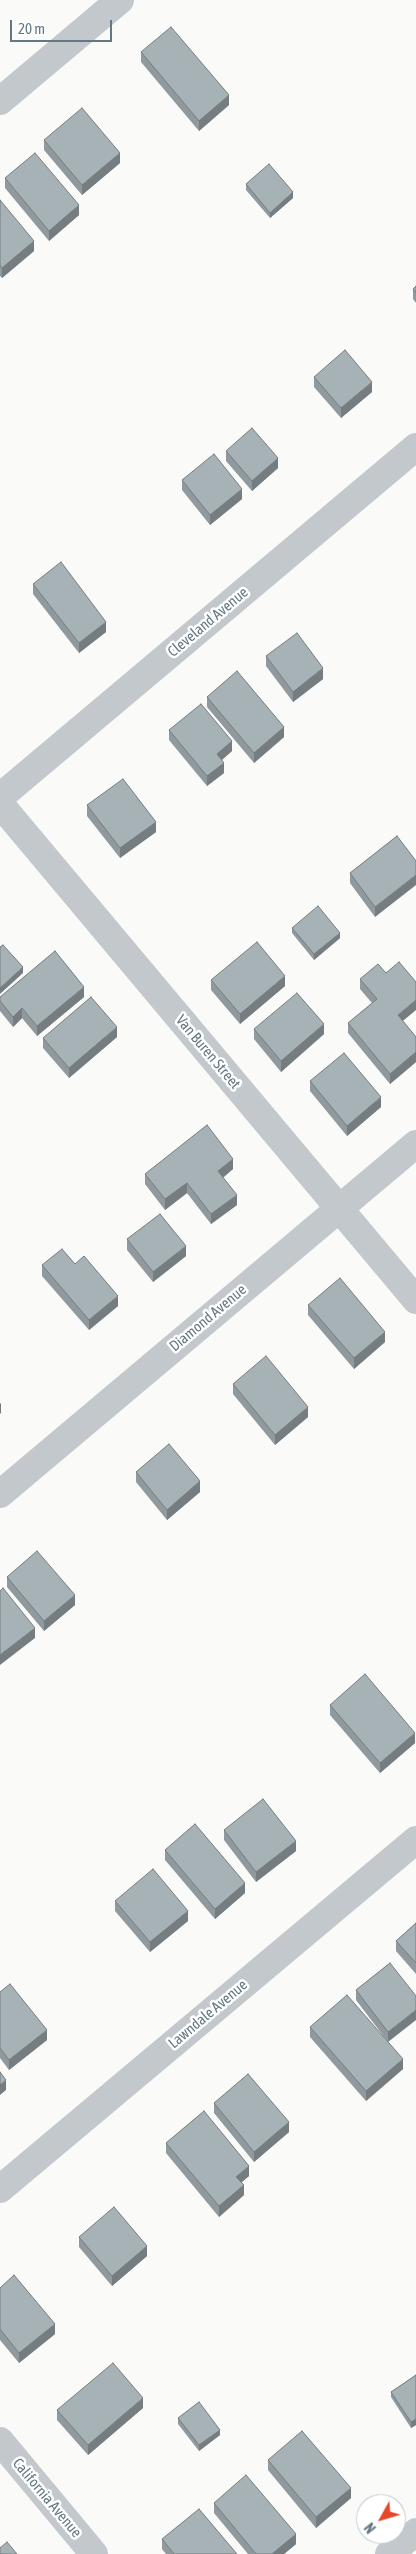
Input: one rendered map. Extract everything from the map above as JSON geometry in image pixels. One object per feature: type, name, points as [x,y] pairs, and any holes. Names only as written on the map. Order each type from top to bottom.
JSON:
[{"type":"street","points":[[0,102],[120,0]]},
{"type":"street","name":"Cleveland Avenue","points":[[0,797],[416,447]]},
{"type":"street","name":"Van Buren Street","points":[[0,804],[416,1300]]},
{"type":"street","name":"Diamond Avenue","points":[[0,1494],[416,1144]]},
{"type":"street","name":"Lawndale Avenue","points":[[0,2189],[416,1840]]},
{"type":"street","name":"California Avenue","points":[[0,2441],[94,2554]]},
{"type":"street","points":[[389,2554],[416,2532]]},
{"type":"building","points":[[171,27],[229,95],[199,121],[141,52]]},
{"type":"building","points":[[82,108],[120,153],[82,185],[44,140]]},
{"type":"building","points":[[35,153],[79,205],[49,231],[5,178]]},
{"type":"building","points":[[269,164],[293,192],[270,213],[246,184]]},
{"type":"building","points":[[0,200],[34,241],[2,268],[0,265]]},
{"type":"building","points":[[345,350],[372,382],[341,408],[314,377]]},
{"type":"building","points":[[252,428],[278,458],[252,481],[226,451]]},
{"type":"building","points":[[214,454],[242,489],[210,515],[182,480]]},
{"type":"building","points":[[61,562],[106,622],[79,643],[33,584]]},
{"type":"building","points":[[297,633],[323,668],[293,692],[266,656]]},
{"type":"building","points":[[237,671],[284,727],[254,753],[207,697]]},
{"type":"building","points":[[201,704],[232,741],[217,754],[224,763],[207,776],[169,730]]},
{"type":"building","points":[[123,779],[156,822],[120,848],[87,805]]},
{"type":"building","points":[[397,836],[416,861],[416,875],[375,907],[350,873]]},
{"type":"building","points":[[318,906],[340,933],[314,954],[292,928]]},
{"type":"building","points":[[257,942],[285,976],[240,1014],[211,980]]},
{"type":"building","points":[[3,945],[23,967],[0,988],[0,947]]},
{"type":"building","points":[[55,951],[84,987],[37,1026],[22,1008],[13,1017],[0,1001],[0,997]]},
{"type":"building","points":[[399,962],[416,982],[416,1000],[398,1015],[416,1037],[416,1052],[390,1074],[348,1023],[377,999],[360,979],[378,964],[386,973]]},
{"type":"building","points":[[297,993],[324,1024],[281,1061],[254,1029]]},
{"type":"building","points":[[91,997],[117,1027],[69,1068],[43,1038]]},
{"type":"building","points":[[344,1053],[381,1097],[347,1126],[310,1081]]},
{"type":"building","points":[[207,1125],[233,1159],[218,1171],[237,1195],[211,1214],[187,1183],[165,1199],[145,1174]]},
{"type":"building","points":[[160,1214],[186,1246],[153,1272],[127,1239]]},
{"type":"building","points":[[62,1249],[75,1264],[84,1256],[118,1296],[89,1320],[42,1265]]},
{"type":"building","points":[[340,1278],[385,1332],[354,1358],[308,1305]]},
{"type":"building","points":[[266,1356],[308,1407],[275,1435],[233,1384]]},
{"type":"building","points":[[169,1444],[200,1481],[167,1510],[136,1472]]},
{"type":"building","points":[[37,1551],[75,1595],[44,1621],[7,1577]]},
{"type":"building","points":[[3,1588],[35,1628],[0,1655],[0,1591]]},
{"type":"building","points":[[365,1674],[415,1733],[380,1763],[330,1705]]},
{"type":"building","points":[[263,1799],[296,1841],[256,1872],[224,1830]]},
{"type":"building","points":[[195,1824],[245,1883],[215,1909],[165,1850]]},
{"type":"building","points":[[153,1869],[188,1911],[150,1942],[115,1901]]},
{"type":"building","points":[[416,1923],[416,1963],[396,1941]]},
{"type":"building","points":[[390,1963],[416,1996],[416,2010],[388,2032],[356,1990]]},
{"type":"building","points":[[10,1984],[47,2030],[9,2060],[0,2048],[0,1992]]},
{"type":"building","points":[[347,1995],[403,2059],[366,2091],[310,2027]]},
{"type":"building","points":[[0,2072],[6,2080],[0,2085]]},
{"type":"building","points":[[248,2074],[289,2122],[254,2152],[214,2103]]},
{"type":"building","points":[[204,2111],[249,2166],[236,2177],[244,2185],[219,2206],[166,2143]]},
{"type":"building","points":[[114,2207],[147,2246],[112,2276],[79,2237]]},
{"type":"building","points":[[14,2275],[55,2324],[19,2353],[0,2329],[0,2288]]},
{"type":"building","points":[[113,2363],[143,2398],[88,2445],[57,2410]]},
{"type":"building","points":[[416,2375],[416,2419],[411,2422],[391,2392]]},
{"type":"building","points":[[199,2402],[220,2430],[199,2445],[178,2418]]},
{"type":"building","points":[[302,2431],[351,2488],[316,2517],[268,2460]]},
{"type":"building","points":[[246,2475],[296,2534],[272,2554],[256,2554],[214,2503]]},
{"type":"building","points":[[199,2509],[237,2554],[174,2554],[162,2539]]},
{"type":"building","points":[[7,2542],[17,2554],[0,2554],[0,2548]]}]
